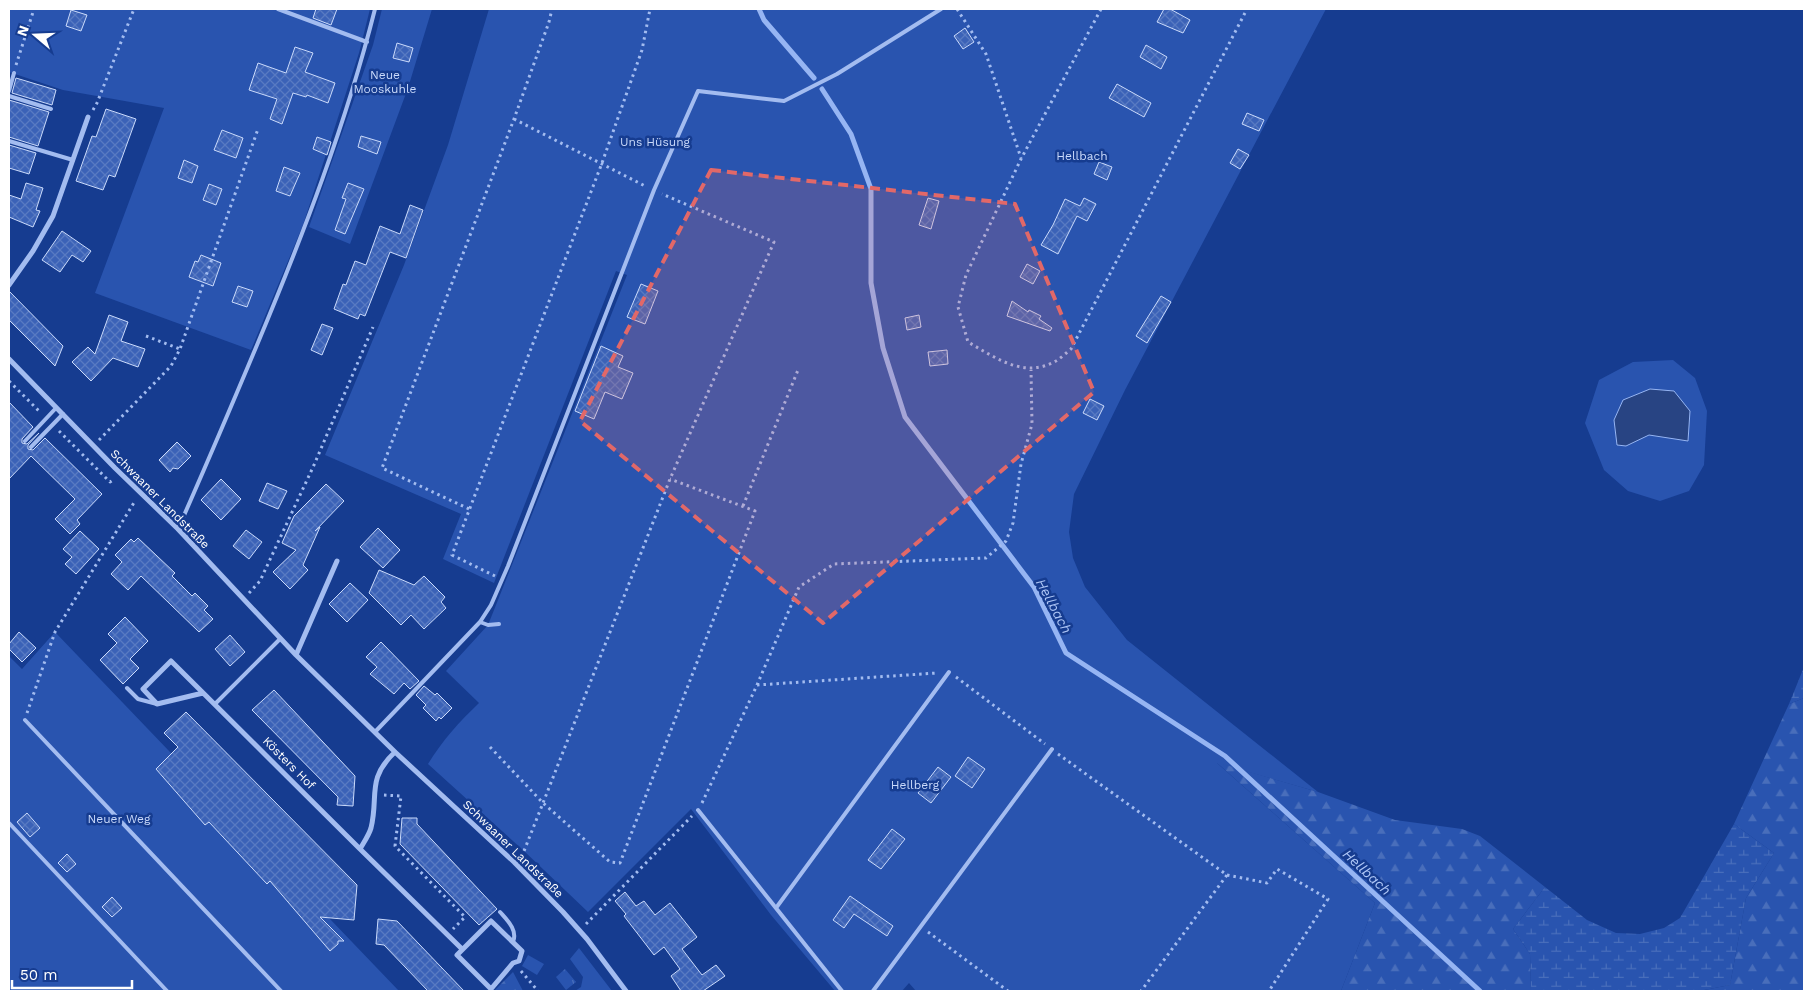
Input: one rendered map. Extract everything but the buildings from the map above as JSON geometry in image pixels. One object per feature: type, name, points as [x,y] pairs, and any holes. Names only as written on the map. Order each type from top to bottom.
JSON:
[{"type":"street","points":[[9,285],[33,251],[53,216],[88,117]]},
{"type":"street","name":"Schwaaner Landstraße","points":[[9,358],[120,473],[178,529],[296,655],[514,862],[587,939],[626,991]]},
{"type":"street","points":[[296,655],[337,561]]},
{"type":"street","name":"Kösters Hof","points":[[157,704],[143,689],[171,661],[448,934],[462,949],[457,954],[491,988],[514,963]]},
{"type":"street","points":[[157,704],[203,693]]},
{"type":"street","points":[[360,849],[371,826],[378,772],[396,752]]},
{"type":"street","points":[[462,949],[491,921],[522,951],[519,961],[514,963]]},
{"type":"lane","points":[[278,9],[367,42]]},
{"type":"lane","points":[[178,529],[294,258],[334,150],[367,42],[375,9]]},
{"type":"lane","points":[[376,732],[480,622],[491,605],[654,190],[698,90],[784,101],[837,74],[941,9]]},
{"type":"lane","points":[[9,91],[14,73]]},
{"type":"lane","points":[[9,96],[51,109]]},
{"type":"lane","points":[[9,141],[73,160]]},
{"type":"lane","points":[[25,441],[56,408]]},
{"type":"lane","points":[[31,448],[62,414]]},
{"type":"lane","points":[[480,622],[488,625],[499,624]]},
{"type":"lane","points":[[215,704],[280,638]]},
{"type":"lane","points":[[776,908],[949,672]]},
{"type":"lane","points":[[127,688],[138,699],[157,704]]},
{"type":"lane","points":[[24,720],[281,991]]},
{"type":"lane","points":[[873,991],[1052,749]]},
{"type":"lane","points":[[698,810],[842,991]]},
{"type":"lane","points":[[9,823],[167,991]]},
{"type":"lane","points":[[500,912],[513,928],[515,937],[512,942]]},
{"type":"path","points":[[14,73],[34,9]]},
{"type":"path","points":[[88,117],[97,103],[134,9]]},
{"type":"path","points":[[469,509],[382,468],[514,119],[552,9]]},
{"type":"path","points":[[502,580],[452,555],[602,163],[642,50],[650,9]]},
{"type":"path","points":[[957,9],[986,54],[1021,159]]},
{"type":"path","points":[[1101,9],[1021,159],[966,275],[958,307],[968,342],[1002,362],[1031,370],[1055,361],[1071,348],[1247,9]]},
{"type":"path","points":[[514,119],[654,190],[774,242],[670,479],[524,851],[514,862]]},
{"type":"path","points":[[93,445],[171,366],[180,349],[258,129]]},
{"type":"path","points":[[243,599],[260,581],[314,465],[373,327]]},
{"type":"path","points":[[146,336],[180,349]]},
{"type":"path","points":[[744,506],[798,370]]},
{"type":"path","points":[[588,922],[698,810],[757,684],[799,587],[834,564],[986,558],[1006,540],[1014,523],[1021,464],[1032,424],[1031,370]]},
{"type":"path","points":[[9,381],[46,418]]},
{"type":"path","points":[[52,424],[110,482],[120,473]]},
{"type":"path","points":[[490,747],[543,803],[610,862],[620,863],[756,511],[670,479]]},
{"type":"path","points":[[24,720],[55,632],[140,493]]},
{"type":"path","points":[[757,684],[949,672],[1227,875],[1267,883],[1277,868],[1328,899],[1269,991]]},
{"type":"path","points":[[374,794],[401,796],[395,846],[465,917],[448,934]]},
{"type":"path","points":[[1141,991],[1227,875]]},
{"type":"path","points":[[921,928],[1008,991]]},
{"type":"path","points":[[514,963],[538,991]]},
{"type":"highlighted area","points":[[711,170],[1015,204],[1094,392],[823,623],[580,421]]},
{"type":"green space","points":[[9,9],[370,9],[359,53],[303,225],[251,350],[95,293],[164,108],[63,90],[9,72]]},
{"type":"green space","name":"Neue Mooskuhle","points":[[382,9],[432,9],[408,88],[350,244],[309,227],[373,45]]},
{"type":"green space","points":[[489,9],[1326,9],[1125,390],[1074,494],[1069,532],[1073,558],[1085,587],[1127,640],[1318,792],[1217,763],[1375,903],[1341,991],[916,991],[909,983],[902,991],[835,991],[771,915],[691,809],[588,912],[428,764],[451,732],[479,703],[446,671],[488,625],[627,275],[616,271],[494,583],[443,559],[461,514],[325,455],[404,265],[448,145]]},
{"type":"green space","points":[[1673,360],[1695,378],[1707,411],[1704,465],[1689,491],[1660,501],[1628,491],[1604,470],[1585,423],[1599,380],[1633,362]]},
{"type":"green space","name":"Neuer Weg","points":[[55,632],[399,991],[9,991],[9,656],[22,669]]},
{"type":"green space","points":[[1804,667],[1804,698],[1789,704]]},
{"type":"green space","points":[[1804,698],[1804,991],[1699,991],[1730,985],[1746,898],[1774,853],[1734,824],[1789,704]]},
{"type":"green space","points":[[1216,762],[1318,792],[1395,820],[1462,829],[1480,836],[1545,887],[1513,929],[1530,954],[1531,991],[1341,991],[1375,903]]},
{"type":"green space","points":[[1734,824],[1774,853],[1746,898],[1730,985],[1699,991],[1531,991],[1530,954],[1513,929],[1545,887],[1587,920],[1616,933],[1640,934],[1664,928],[1680,918]]},
{"type":"green space","points":[[579,948],[612,991],[575,991],[581,987],[583,977],[570,959]]},
{"type":"green space","points":[[528,955],[544,964],[537,975],[522,966]]},
{"type":"green space","points":[[565,969],[576,982],[566,990],[556,977]]},
{"type":"green space","points":[[513,972],[523,991],[494,991]]},
{"type":"shaded area","points":[[1650,389],[1674,391],[1690,411],[1688,441],[1649,435],[1626,446],[1617,445],[1614,420],[1623,400]]},
{"type":"waterway","name":"Hellbach","points":[[759,9],[764,20],[814,78]]},
{"type":"waterway","name":"Hellbach","points":[[822,89],[851,134],[871,189],[871,283],[883,348],[905,417],[1034,587],[1066,653],[1225,756],[1480,991]]},
{"type":"park label","name":"Uns Hüsung","points":[[655,142]]},
{"type":"park label","name":"Hellberg","points":[[915,785]]}]
